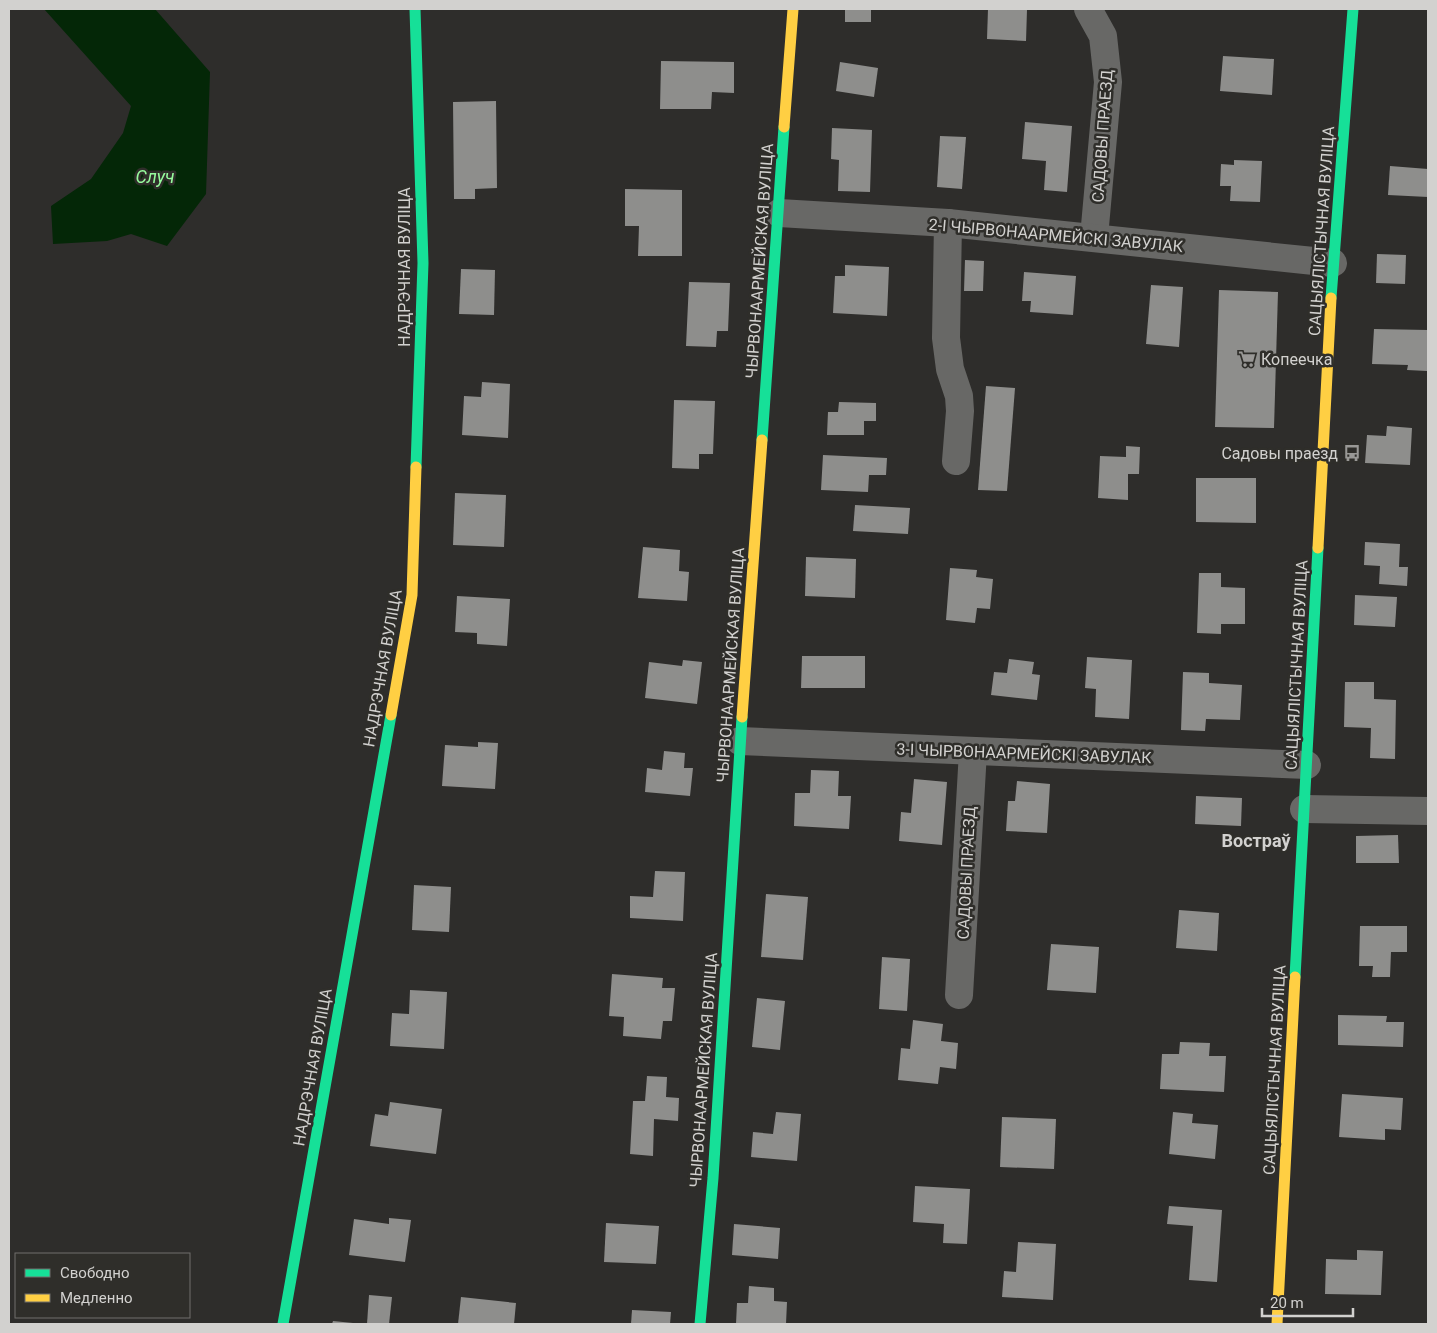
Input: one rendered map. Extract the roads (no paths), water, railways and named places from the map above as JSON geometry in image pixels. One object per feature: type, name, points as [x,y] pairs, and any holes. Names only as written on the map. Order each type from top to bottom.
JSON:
[{"type":"street","name":"НАДРЭЧНАЯ ВУЛІЦА","points":[[283,1324],[412,595],[423,263],[416,9]]},
{"type":"street","name":"ЧЫРВОНААРМЕЙСКАЯ ВУЛІЦА","points":[[700,1324],[713,1178],[740,741],[793,9]]},
{"type":"street","name":"САДОВЫ ПРАЕЗД","points":[[1088,9],[1103,36],[1108,82],[1094,237]]},
{"type":"street","name":"САЦЫЯЛІСТЫЧНАЯ ВУЛІЦА","points":[[1277,1324],[1334,263],[1353,9]]},
{"type":"street","name":"2-І ЧЫРВОНААРМЕЙСКІ ЗАВУЛАК","points":[[779,214],[948,223],[1334,263]]},
{"type":"street","points":[[948,223],[946,338],[960,411],[956,461]]},
{"type":"street","name":"3-І ЧЫРВОНААРМЕЙСКІ ЗАВУЛАК","points":[[740,741],[1307,765]]},
{"type":"street","name":"САДОВЫ ПРАЕЗД","points":[[959,995],[973,751]]},
{"type":"street","points":[[1304,809],[1428,811]]},
{"type":"water","name":"Случ","points":[[44,9],[155,9],[210,72],[206,194],[167,246],[131,234],[107,241],[53,244],[51,206],[91,179],[123,133],[131,106]]},
{"type":"place","name":"Копеечка","points":[[1247,359]]},
{"type":"place","name":"Садовы праезд","points":[[1352,453]]},
{"type":"district","name":"Востраў","points":[[1256,841]]}]
